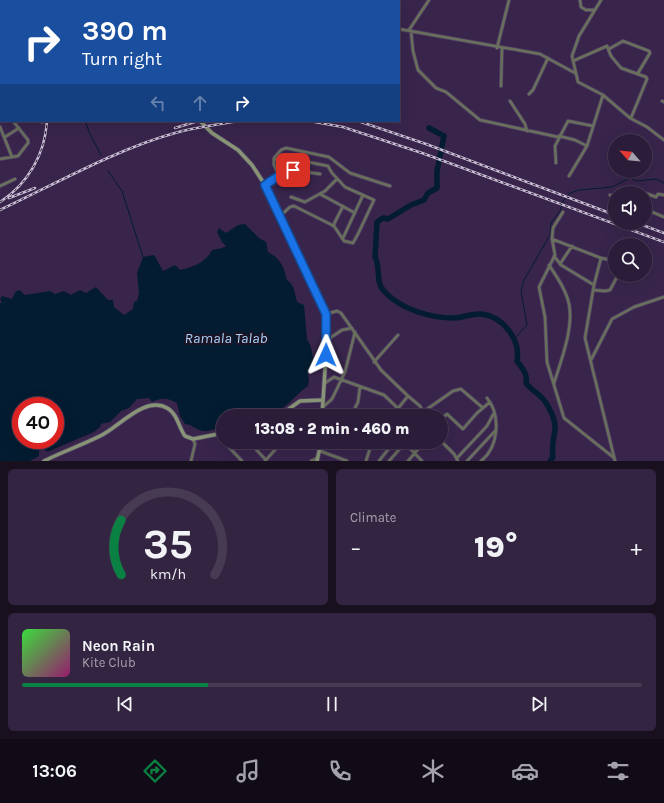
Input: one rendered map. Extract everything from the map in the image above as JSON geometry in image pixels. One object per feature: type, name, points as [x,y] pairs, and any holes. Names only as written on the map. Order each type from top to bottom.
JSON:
[{"type":"street","points":[[429,0],[410,30],[418,70],[436,88],[446,92],[480,120],[575,140],[587,146]]},
{"type":"street","points":[[497,48],[509,0]]},
{"type":"street","points":[[580,0],[581,7],[587,10],[595,10]]},
{"type":"street","points":[[600,0],[579,36],[572,56],[578,82],[603,95],[631,118],[647,127],[664,140]]},
{"type":"street","points":[[400,29],[497,48],[537,54],[548,58],[576,74]]},
{"type":"street","points":[[609,49],[623,41],[649,51],[650,53],[638,73]]},
{"type":"street","points":[[573,62],[606,46],[614,60],[621,68],[645,76],[647,79],[631,118]]},
{"type":"street","points":[[501,86],[502,48]]},
{"type":"street","points":[[529,94],[533,90],[548,58]]},
{"type":"street","points":[[569,176],[587,146],[603,95]]},
{"type":"street","points":[[510,101],[525,124],[527,131]]},
{"type":"street","points":[[556,163],[554,149],[558,136],[568,121],[594,126]]},
{"type":"street","points":[[0,159],[20,155],[28,142],[14,122]]},
{"type":"street","points":[[201,122],[212,133],[238,150],[252,165],[265,185],[288,230],[326,314],[327,340],[323,407]]},
{"type":"street","points":[[0,127],[12,157]]},
{"type":"street","points":[[5,138],[19,128]]},
{"type":"street","points":[[279,176],[275,167],[274,159],[281,150],[286,148],[330,158],[354,174],[390,186]]},
{"type":"street","points":[[274,159],[293,159],[328,166],[337,179],[346,188],[374,200],[353,243],[344,241],[333,226],[294,206],[290,207],[280,216]]},
{"type":"street","points":[[265,185],[279,176],[293,170],[320,174]]},
{"type":"street","points":[[0,186],[15,179]]},
{"type":"street","points":[[291,197],[304,202],[320,194],[337,179]]},
{"type":"street","points":[[320,194],[355,213]]},
{"type":"street","points":[[652,196],[656,197],[658,194],[664,195]]},
{"type":"street","points":[[342,238],[363,196]]},
{"type":"street","points":[[333,226],[343,206]]},
{"type":"street","points":[[563,212],[554,228],[552,239],[554,256],[560,264],[594,285]]},
{"type":"street","points":[[652,212],[664,217]]},
{"type":"street","points":[[552,239],[608,260]]},
{"type":"street","points":[[560,264],[572,246]]},
{"type":"street","points":[[554,256],[538,289],[545,318],[547,362],[564,418],[616,461]]},
{"type":"street","points":[[601,258],[594,285],[585,338],[609,431],[613,457]]},
{"type":"street","points":[[549,265],[558,278],[569,308],[566,342],[554,384]]},
{"type":"street","points":[[593,290],[610,290],[614,282]]},
{"type":"street","points":[[591,360],[612,318],[634,307],[664,297]]},
{"type":"street","points":[[326,314],[339,312],[355,332],[374,362],[388,378],[422,409]]},
{"type":"street","points":[[327,340],[342,330],[352,328]]},
{"type":"street","points":[[323,407],[332,399],[342,379],[349,360],[355,332]]},
{"type":"street","points":[[374,362],[398,335]]},
{"type":"street","points":[[325,383],[333,377],[342,379],[384,395],[398,408],[408,396]]},
{"type":"street","points":[[355,409],[358,402],[360,387]]},
{"type":"street","points":[[427,409],[453,391],[461,389],[483,408]]},
{"type":"street","points":[[481,461],[493,447],[495,431],[495,413],[487,398]]},
{"type":"street","points":[[289,409],[300,401],[323,400]]},
{"type":"street","points":[[448,415],[463,430],[490,402]]},
{"type":"street","points":[[44,461],[101,436],[136,412],[152,406],[160,405],[168,408],[177,419],[185,436],[193,439],[216,434]]},
{"type":"street","points":[[457,458],[487,426],[495,413]]},
{"type":"street","points":[[467,461],[495,431]]},
{"type":"street","points":[[191,461],[194,444],[193,439]]},
{"type":"street","points":[[448,448],[458,461]]},
{"type":"street","points":[[231,449],[242,461]]},
{"type":"street","points":[[255,449],[265,460],[275,449]]},
{"type":"street","points":[[366,461],[370,449]]},
{"type":"street","points":[[379,461],[388,449]]},
{"type":"street","points":[[389,461],[398,449]]},
{"type":"street","points":[[411,449],[422,461]]},
{"type":"street","points":[[408,461],[418,449]]},
{"type":"street","points":[[311,461],[318,460],[320,451],[347,461]]},
{"type":"water","name":"Ramala Talab","points":[[245,224],[259,238],[266,242],[268,252],[276,257],[283,267],[287,280],[293,287],[297,302],[304,305],[307,339],[311,347],[313,358],[308,374],[308,386],[281,409],[216,409],[216,428],[209,431],[202,431],[185,424],[180,416],[177,403],[174,401],[159,399],[152,402],[149,398],[137,399],[129,408],[121,411],[110,422],[100,424],[101,426],[94,432],[64,445],[64,397],[12,397],[12,449],[39,449],[39,456],[30,461],[0,461],[0,303],[2,303],[0,299],[2,296],[12,299],[16,291],[20,290],[25,295],[50,291],[55,294],[64,291],[71,295],[80,290],[86,293],[96,287],[108,300],[113,300],[114,307],[124,315],[133,309],[134,302],[137,301],[139,293],[137,273],[143,257],[154,255],[163,271],[175,265],[180,270],[198,264],[206,258],[212,250],[226,246],[221,241],[223,239],[221,240],[217,232],[219,228],[226,233],[238,225]]},
{"type":"water","name":"Ramala Talab","points":[[45,449],[54,449],[47,452]]},
{"type":"waterway","points":[[85,122],[101,155]]},
{"type":"waterway","points":[[429,128],[444,136],[437,171],[437,188],[428,193],[424,200],[411,205],[388,219],[383,218],[377,222],[375,257],[378,265],[381,287],[398,303],[416,311],[445,318],[481,314],[496,319],[509,330],[516,345],[518,353],[517,361],[523,369],[526,383],[543,399],[553,416],[555,429],[552,446],[553,457],[550,461]]},
{"type":"waterway","points":[[108,171],[122,191],[143,257]]},
{"type":"waterway","points":[[513,340],[527,325],[521,291],[524,280],[550,235],[551,223],[560,211],[563,201],[570,193],[579,190],[612,187],[630,178],[637,181],[656,179],[664,183]]},
{"type":"railway","points":[[0,202],[19,186],[33,167],[43,145],[47,122]]},
{"type":"railway","points":[[175,128],[195,122]]},
{"type":"railway","points":[[0,210],[64,178],[131,148],[175,133],[232,122]]},
{"type":"railway","points":[[315,122],[343,127],[422,153],[664,242]]},
{"type":"railway","points":[[361,122],[426,144],[608,212]]},
{"type":"railway","points":[[9,198],[35,188]]},
{"type":"railway","points":[[652,229],[664,233]]},
{"type":"route","points":[[293,170],[286,171],[265,185],[288,230],[326,314],[326,355]]}]
